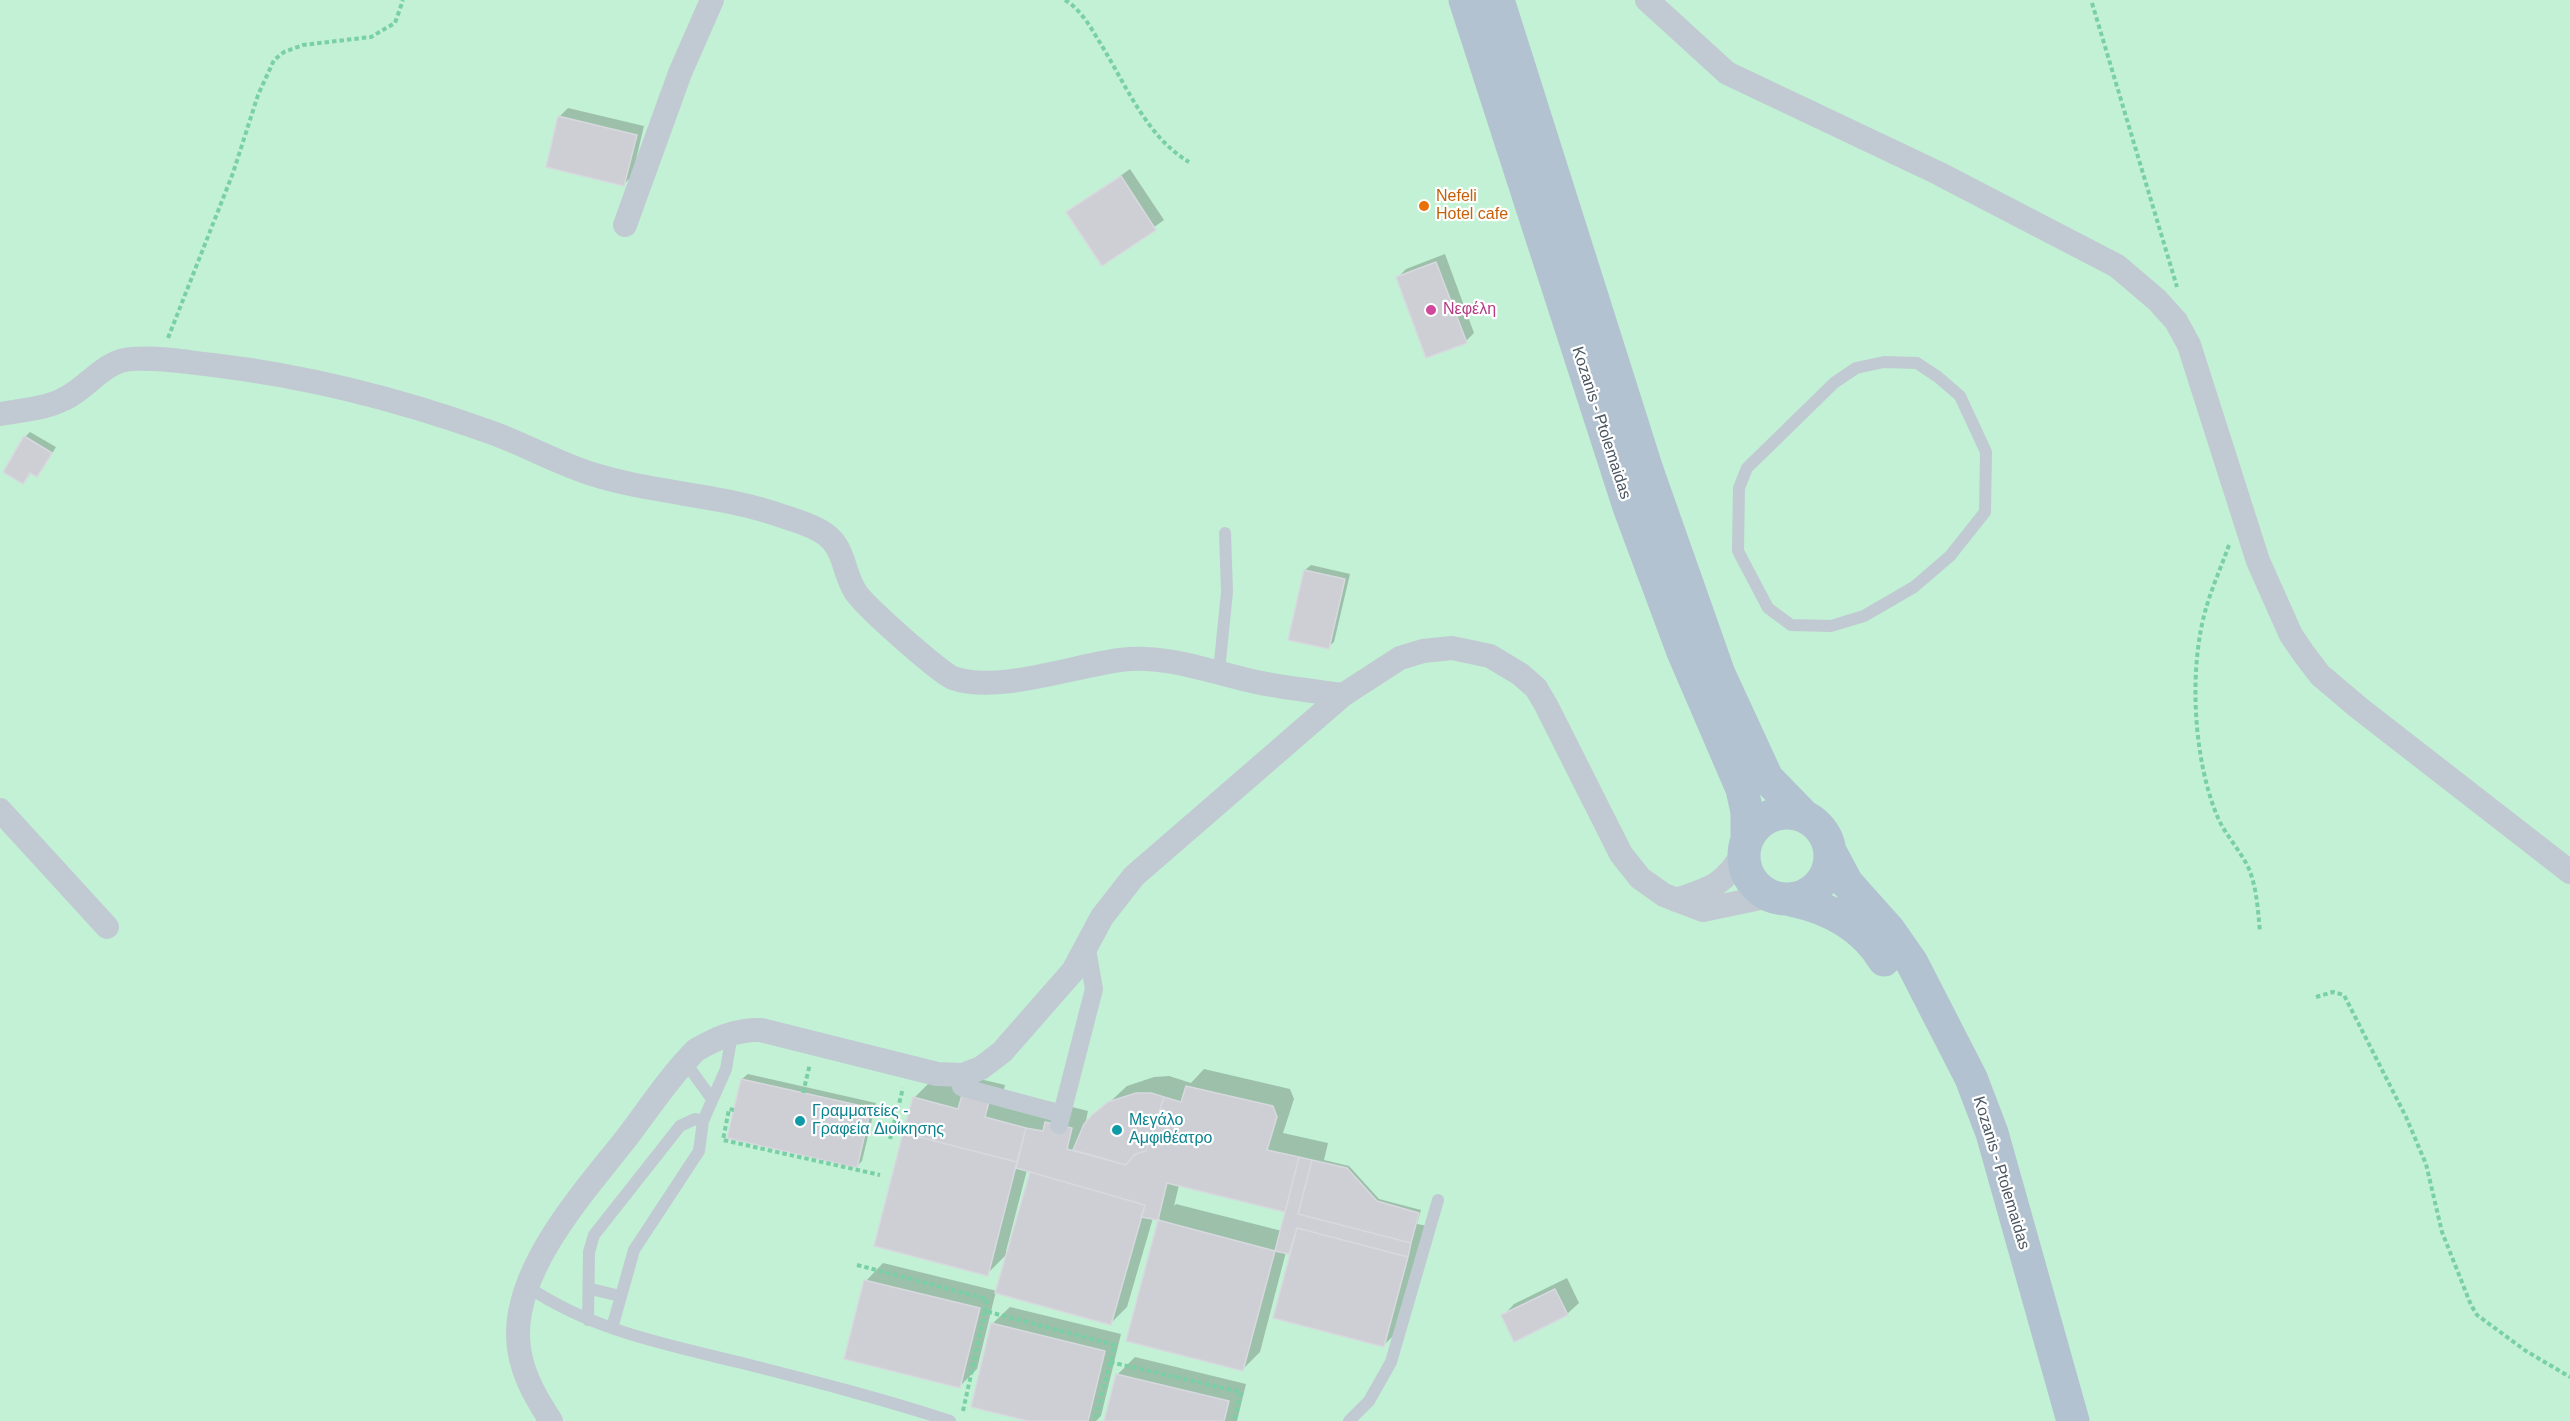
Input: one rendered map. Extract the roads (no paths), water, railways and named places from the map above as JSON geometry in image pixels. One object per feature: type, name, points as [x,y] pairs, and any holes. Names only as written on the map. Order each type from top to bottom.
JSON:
[{"type":"main road","name":"Kozanis - Ptolemaidas","points":[[1465,0],[1629,507],[1683,652],[1742,789],[1747,812],[1745,846]]},
{"type":"main road","name":"Kozanis - Ptolemaidas","points":[[1498,0],[1647,470],[1719,674],[1767,778],[1804,816]]},
{"type":"main road","points":[[1787,813],[1804,816],[1822,830],[1831,853],[1829,869],[1821,884],[1808,895],[1780,898],[1758,889],[1745,865],[1745,846],[1756,826],[1770,816],[1787,813]]},
{"type":"main road","name":"Kozanis - Ptolemaidas","points":[[1831,853],[1847,883],[1903,949],[1971,1077],[1992,1133],[2073,1421]]},
{"type":"main road","name":"Kozanis - Ptolemaidas","points":[[1780,898],[1830,911],[1869,939],[1896,979],[1931,1044],[1964,1119],[2050,1421]]},
{"type":"street","points":[[625,225],[680,73],[712,0]]},
{"type":"street","points":[[1647,0],[1727,73],[1938,173],[2087,248],[2136,280],[2176,321],[2189,345],[2258,561],[2291,635],[2320,675],[2479,803],[2570,872]]},
{"type":"street","points":[[0,414],[62,400],[118,362],[129,359],[161,359],[268,372],[398,403],[491,432],[593,474],[735,502],[807,524],[825,534],[836,544],[843,556],[848,577],[862,601],[933,665],[954,678],[978,682],[1030,678],[1120,660],[1149,658],[1219,671],[1263,683],[1343,695]]},
{"type":"street","points":[[551,1421],[528,1383],[520,1357],[518,1336],[520,1314],[528,1287],[540,1258],[576,1203],[684,1062],[712,1040],[745,1030],[761,1030],[937,1074],[963,1075],[981,1068],[1008,1045],[1073,971],[1114,898],[1134,876],[1343,695],[1386,665],[1423,651],[1452,648],[1491,656],[1505,664],[1536,688],[1621,854],[1640,878],[1676,900],[1703,910],[1780,898]]},
{"type":"street","points":[[0,810],[107,927]]},
{"type":"street","points":[[1676,900],[1718,883],[1731,873],[1745,846]]},
{"type":"street","points":[[963,1075],[961,1087],[1060,1120],[1094,989],[1087,949]]},
{"type":"lane","points":[[1884,362],[1917,363],[1960,396],[1974,421],[1986,452],[1985,512],[1941,564],[1914,587],[1864,616],[1831,626],[1791,625],[1768,608],[1737,551],[1739,488],[1747,468],[1834,383],[1856,368],[1884,362]]},
{"type":"lane","points":[[1219,671],[1227,592],[1225,533]]},
{"type":"lane","points":[[612,1328],[634,1250],[699,1151],[703,1120],[726,1069],[732,1034]]},
{"type":"lane","points":[[684,1062],[712,1099]]},
{"type":"lane","points":[[588,1320],[591,1289],[589,1252],[594,1235],[680,1125],[695,1119],[703,1120]]},
{"type":"lane","points":[[1349,1421],[1369,1401],[1391,1362],[1438,1200]]},
{"type":"lane","points":[[528,1287],[559,1308],[659,1344],[885,1400],[950,1421]]},
{"type":"lane","points":[[591,1289],[620,1296]]},
{"type":"place","name":"Nefeli Hotel cafe","points":[[1424,206]]},
{"type":"place","name":"Νεφέλη","points":[[1431,310]]},
{"type":"place","name":"Γραμματείες - Γραφεία Διοίκησης","points":[[800,1121]]},
{"type":"place","name":"Μεγάλο Αμφιθέατρο","points":[[1117,1130]]}]
